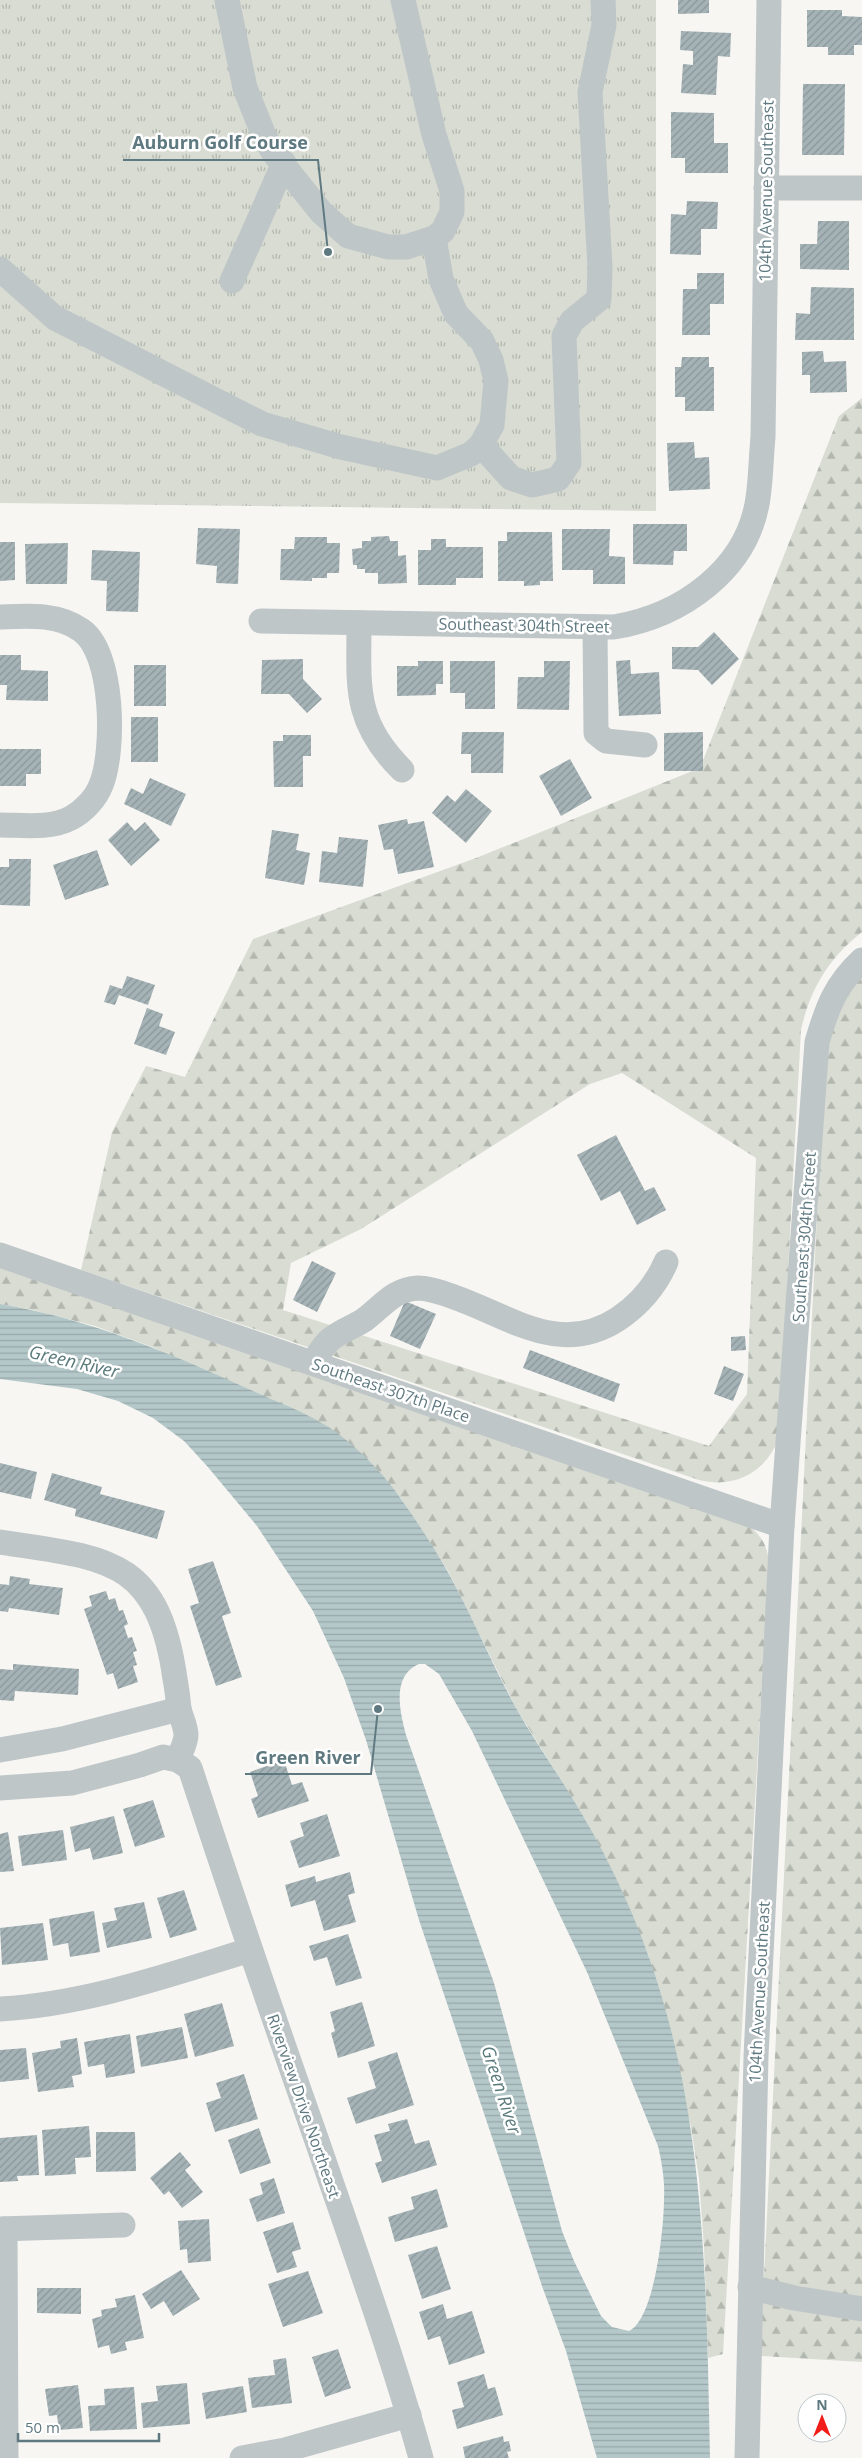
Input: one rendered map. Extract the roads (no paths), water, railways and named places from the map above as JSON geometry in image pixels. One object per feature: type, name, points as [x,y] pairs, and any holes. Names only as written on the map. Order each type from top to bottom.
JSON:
[{"type":"street","points":[[227,0],[245,88],[263,133],[273,152],[284,163],[321,212],[348,236],[388,247],[406,246],[434,238],[443,231],[452,212],[452,191],[430,119],[403,0]]},
{"type":"street","points":[[481,445],[511,478],[532,485],[558,479],[569,463],[564,336],[572,321],[599,299],[600,267],[590,92],[604,25],[603,0]]},
{"type":"street","name":"104th Avenue Southeast","points":[[763,381],[769,0]]},
{"type":"street","points":[[232,281],[284,163]]},
{"type":"street","points":[[766,188],[862,188]]},
{"type":"street","points":[[0,269],[54,318],[262,424],[341,447],[437,468],[471,454],[481,445],[492,425],[496,381],[491,360],[482,341],[456,314],[441,279],[434,238]]},
{"type":"street","name":"Southeast 304th Street","points":[[261,621],[595,627],[630,624],[651,619],[670,611],[694,597],[717,578],[736,554],[751,524],[758,499],[763,437],[763,381]]},
{"type":"street","points":[[0,616],[38,616],[69,623],[88,635],[97,647],[107,686],[108,753],[102,784],[96,794],[81,811],[62,822],[11,825]]},
{"type":"street","points":[[359,623],[360,680],[363,707],[375,739],[384,752],[402,770]]},
{"type":"street","points":[[595,627],[596,733],[606,741],[645,744]]},
{"type":"street","name":"Southeast 304th Street","points":[[782,1526],[817,1042],[827,1005],[842,981],[862,960]]},
{"type":"street","name":"Southeast 307th Place","points":[[0,1256],[782,1526]]},
{"type":"street","points":[[313,1363],[329,1339],[364,1320],[391,1296],[404,1290],[418,1288],[436,1291],[548,1333],[582,1335],[605,1327],[625,1314],[660,1276],[666,1262]]},
{"type":"street","name":"104th Avenue Southeast","points":[[747,2458],[756,2056],[782,1526]]},
{"type":"street","points":[[0,1542],[78,1554],[103,1561],[131,1576],[155,1603],[164,1628],[172,1656],[179,1709],[186,1736],[178,1760],[162,1757],[140,1765],[72,1783],[0,1788]]},
{"type":"street","points":[[0,1750],[62,1739],[179,1709]]},
{"type":"street","name":"Riverview Drive Northeast","points":[[178,1760],[190,1768],[250,1950],[409,2415],[421,2458]]},
{"type":"street","points":[[0,2009],[73,2000],[122,1990],[250,1950]]},
{"type":"street","points":[[6,2458],[3,2229],[123,2226]]},
{"type":"street","points":[[750,2287],[794,2298],[862,2309]]},
{"type":"street","points":[[242,2458],[285,2450],[409,2415]]},
{"type":"water","points":[[0,1304],[33,1310],[98,1328],[222,1377],[324,1424],[345,1439],[375,1467],[395,1491],[420,1527],[458,1591],[516,1708],[586,1820],[627,1902],[653,1969],[673,2037],[687,2106],[697,2175],[703,2245],[710,2458],[597,2458],[566,2351],[542,2286],[419,1920],[366,1740],[344,1678],[313,1611],[257,1526],[184,1441],[153,1418],[118,1401],[77,1389],[0,1379]],"holes":[[[419,1664],[425,1664],[439,1674],[472,1731],[587,1972],[658,2146],[663,2172],[664,2192],[660,2249],[652,2291],[638,2323],[629,2331],[612,2327],[601,2316],[574,2261],[562,2231],[494,1983],[406,1735],[400,1706],[401,1686],[404,1677],[410,1670]]]},
{"type":"place","name":"Auburn Golf Course","points":[[328,252]]},
{"type":"place","name":"Green River","points":[[378,1709]]}]
